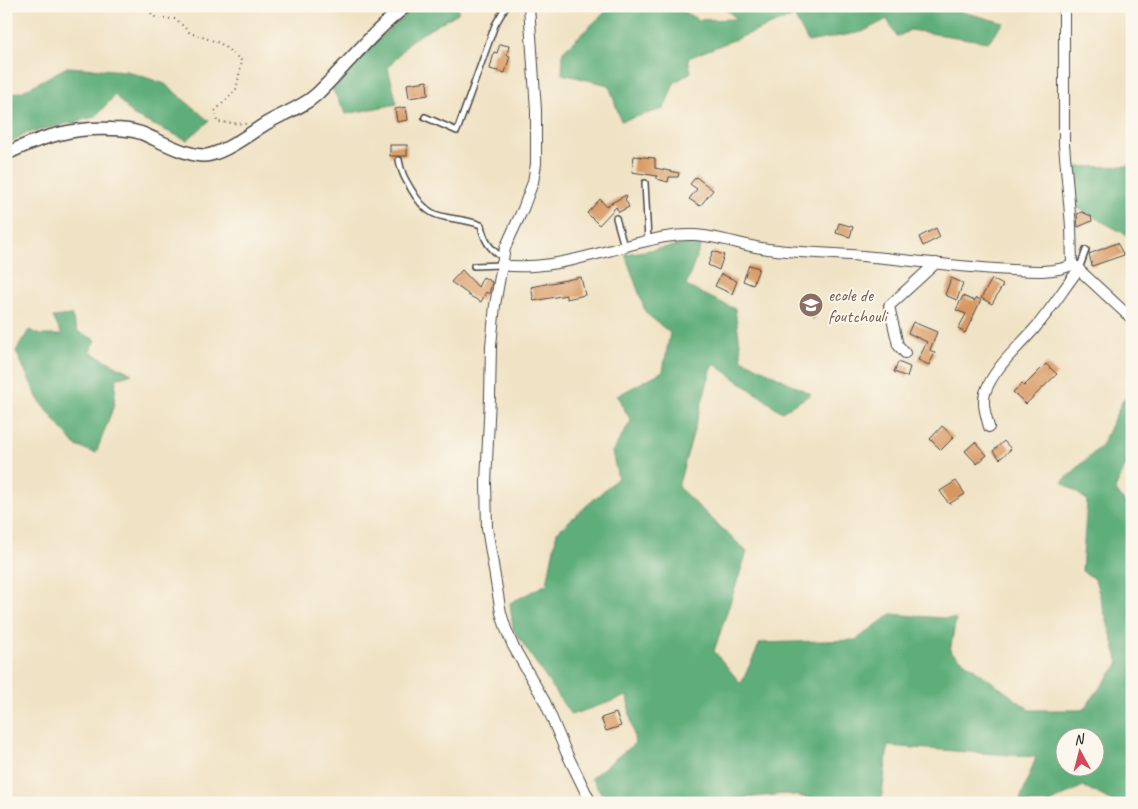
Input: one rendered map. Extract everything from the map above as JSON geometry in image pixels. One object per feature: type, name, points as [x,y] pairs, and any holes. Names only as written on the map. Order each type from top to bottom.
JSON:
[{"type":"street","points":[[6,154],[57,133],[106,128],[139,132],[196,155],[203,156],[214,153],[249,135],[264,124],[304,104],[406,6]]},
{"type":"street","points":[[529,6],[536,110],[536,164],[533,182],[523,209],[508,240],[502,262],[491,346],[486,482],[488,528],[499,599],[506,629],[513,646],[546,702],[566,752],[591,803]]},
{"type":"street","points":[[990,427],[983,405],[993,378],[1034,329],[1075,267],[1064,144],[1064,6]]},
{"type":"street","points":[[502,262],[532,267],[671,235],[705,236],[767,249],[862,256],[972,269],[1037,271],[1075,267]]},
{"type":"street","points":[[905,353],[898,345],[889,306],[936,264]]},
{"type":"street","points":[[1075,267],[1132,319]]},
{"type":"lane","points":[[425,118],[457,131],[495,25],[506,6]]},
{"type":"lane","points":[[399,160],[401,172],[420,205],[436,216],[481,225],[483,236],[502,262]]},
{"type":"lane","points":[[645,182],[648,240]]},
{"type":"lane","points":[[616,218],[624,246]]},
{"type":"lane","points":[[1075,267],[1086,250]]},
{"type":"lane","points":[[474,266],[502,262]]},
{"type":"path","points":[[144,6],[156,18],[176,20],[190,33],[220,43],[242,60],[236,90],[214,111],[217,122],[264,124]]},
{"type":"green space","points":[[417,6],[458,6],[458,13],[410,41],[388,68],[397,104],[346,114],[332,89],[350,63]]},
{"type":"green space","points":[[612,6],[673,6],[699,20],[737,19],[722,6],[940,6],[1004,23],[988,42],[910,30],[897,37],[887,19],[862,32],[808,42],[794,16],[688,58],[691,72],[674,83],[664,109],[621,121],[609,85],[562,74],[563,51]]},
{"type":"green space","points":[[67,67],[127,71],[165,84],[209,121],[187,140],[134,116],[115,95],[95,117],[24,134],[6,145],[6,95],[23,91]]},
{"type":"green space","points":[[1132,166],[1132,238],[1076,207],[1073,167]]},
{"type":"green space","points":[[702,242],[686,286],[735,309],[742,359],[811,394],[782,412],[713,363],[678,487],[747,552],[714,651],[741,684],[760,643],[856,640],[891,614],[956,619],[950,651],[1030,710],[1083,710],[1119,663],[1095,579],[1082,571],[1087,500],[1062,482],[1101,446],[1124,398],[1132,404],[1132,451],[1115,489],[1132,512],[1132,534],[1125,542],[1132,549],[1132,803],[1116,803],[1083,786],[1050,803],[1019,803],[1036,757],[888,746],[881,803],[837,803],[786,794],[721,800],[720,803],[608,803],[591,778],[635,743],[627,696],[571,715],[513,629],[510,603],[547,584],[557,532],[618,478],[612,452],[631,421],[617,396],[663,371],[670,333],[646,313],[625,254]]},
{"type":"green space","points":[[71,315],[78,332],[96,340],[90,352],[132,374],[116,379],[114,405],[96,453],[76,446],[38,399],[16,351],[29,330],[40,335],[62,335],[53,317]]},
{"type":"building","points":[[500,44],[509,46],[507,55],[510,56],[505,73],[490,69],[494,52],[497,53]]},
{"type":"building","points":[[427,81],[428,95],[409,98],[407,84]]},
{"type":"building","points":[[406,107],[408,120],[397,122],[395,109]]},
{"type":"building","points":[[390,145],[407,145],[407,156],[390,156]]},
{"type":"building","points":[[634,156],[655,158],[655,168],[679,173],[678,177],[669,177],[668,182],[657,179],[657,176],[632,172]]},
{"type":"building","points":[[696,177],[713,190],[700,206],[689,199],[697,189],[690,184]]},
{"type":"building","points":[[626,195],[625,199],[629,207],[619,212],[616,207],[599,225],[587,213],[600,199],[606,206]]},
{"type":"building","points":[[1082,212],[1091,216],[1092,221],[1078,227],[1077,214]]},
{"type":"building","points":[[839,223],[853,227],[850,237],[836,233]]},
{"type":"building","points":[[936,228],[940,237],[923,246],[919,237]]},
{"type":"building","points":[[1117,243],[1124,255],[1092,266],[1089,254]]},
{"type":"building","points":[[713,251],[724,255],[719,270],[708,265]]},
{"type":"building","points":[[749,265],[759,268],[753,285],[743,281]]},
{"type":"building","points":[[462,270],[478,287],[483,277],[492,282],[489,294],[486,292],[481,302],[451,282]]},
{"type":"building","points":[[721,274],[737,281],[732,294],[715,286]]},
{"type":"building","points":[[581,277],[585,295],[566,299],[566,295],[534,301],[531,287]]},
{"type":"building","points":[[951,278],[963,283],[957,300],[945,295]]},
{"type":"building","points":[[992,279],[1003,285],[992,304],[981,298]]},
{"type":"building","name":"ecole de foutchouli","points":[[808,295],[822,304],[815,315],[801,305]]},
{"type":"building","points":[[963,296],[974,301],[976,298],[981,300],[965,333],[958,329],[966,314],[956,310]]},
{"type":"building","points":[[913,322],[937,332],[930,350],[935,353],[929,365],[918,360],[927,342],[908,333]]},
{"type":"building","points":[[898,362],[910,367],[907,377],[894,372]]},
{"type":"building","points":[[1046,364],[1057,374],[1026,404],[1013,392],[1022,384],[1024,386]]},
{"type":"building","points":[[942,426],[954,437],[941,450],[930,439]]},
{"type":"building","points":[[1004,441],[1011,449],[1000,459],[993,451]]},
{"type":"building","points":[[975,442],[987,455],[977,464],[965,451]]},
{"type":"building","points":[[956,481],[965,494],[949,504],[940,491]]},
{"type":"building","points":[[616,713],[621,726],[606,731],[601,718]]},
{"type":"place","name":"ecole de foutchouli","points":[[811,305]]}]
